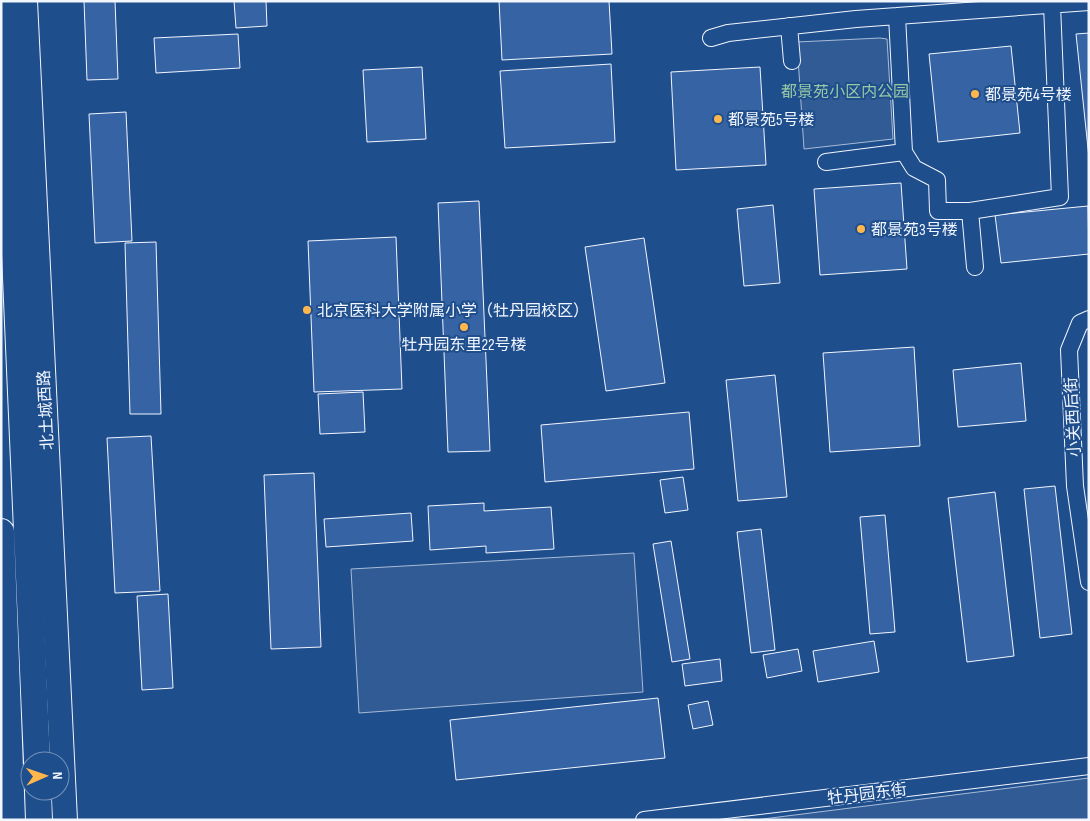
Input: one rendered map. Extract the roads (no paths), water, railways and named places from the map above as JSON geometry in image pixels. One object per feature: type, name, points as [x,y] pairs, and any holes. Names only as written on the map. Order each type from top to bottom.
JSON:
[{"type":"main road","name":"北土城西路","points":[[4,1],[37,751]]},
{"type":"main road","points":[[1,532],[12,820]]},
{"type":"main road","points":[[38,801],[39,820]]},
{"type":"street","name":"北土城西路","points":[[25,1],[66,820]]},
{"type":"street","points":[[711,38],[728,33],[789,26],[1089,2]]},
{"type":"street","points":[[897,16],[904,152],[914,168],[937,180],[938,211],[970,211],[1060,197],[1052,5]]},
{"type":"street","points":[[789,26],[792,61]]},
{"type":"street","points":[[826,162],[904,152]]},
{"type":"street","points":[[970,211],[975,267]]},
{"type":"street","name":"小关西后街","points":[[1089,319],[1080,323],[1069,350],[1076,486],[1089,582]]},
{"type":"street","name":"牡丹园东街","points":[[644,820],[1089,766]]},
{"type":"place","name":"都景苑4号楼","points":[[975,94]]},
{"type":"place","name":"都景苑5号楼","points":[[718,119]]},
{"type":"place","name":"都景苑3号楼","points":[[861,229]]},
{"type":"place","name":"北京医科大学附属小学（牡丹园校区）","points":[[307,310]]},
{"type":"place","name":"牡丹园东里22号楼","points":[[464,327]]},
{"type":"park label","name":"都景苑小区内公园","points":[[845,91]]}]
